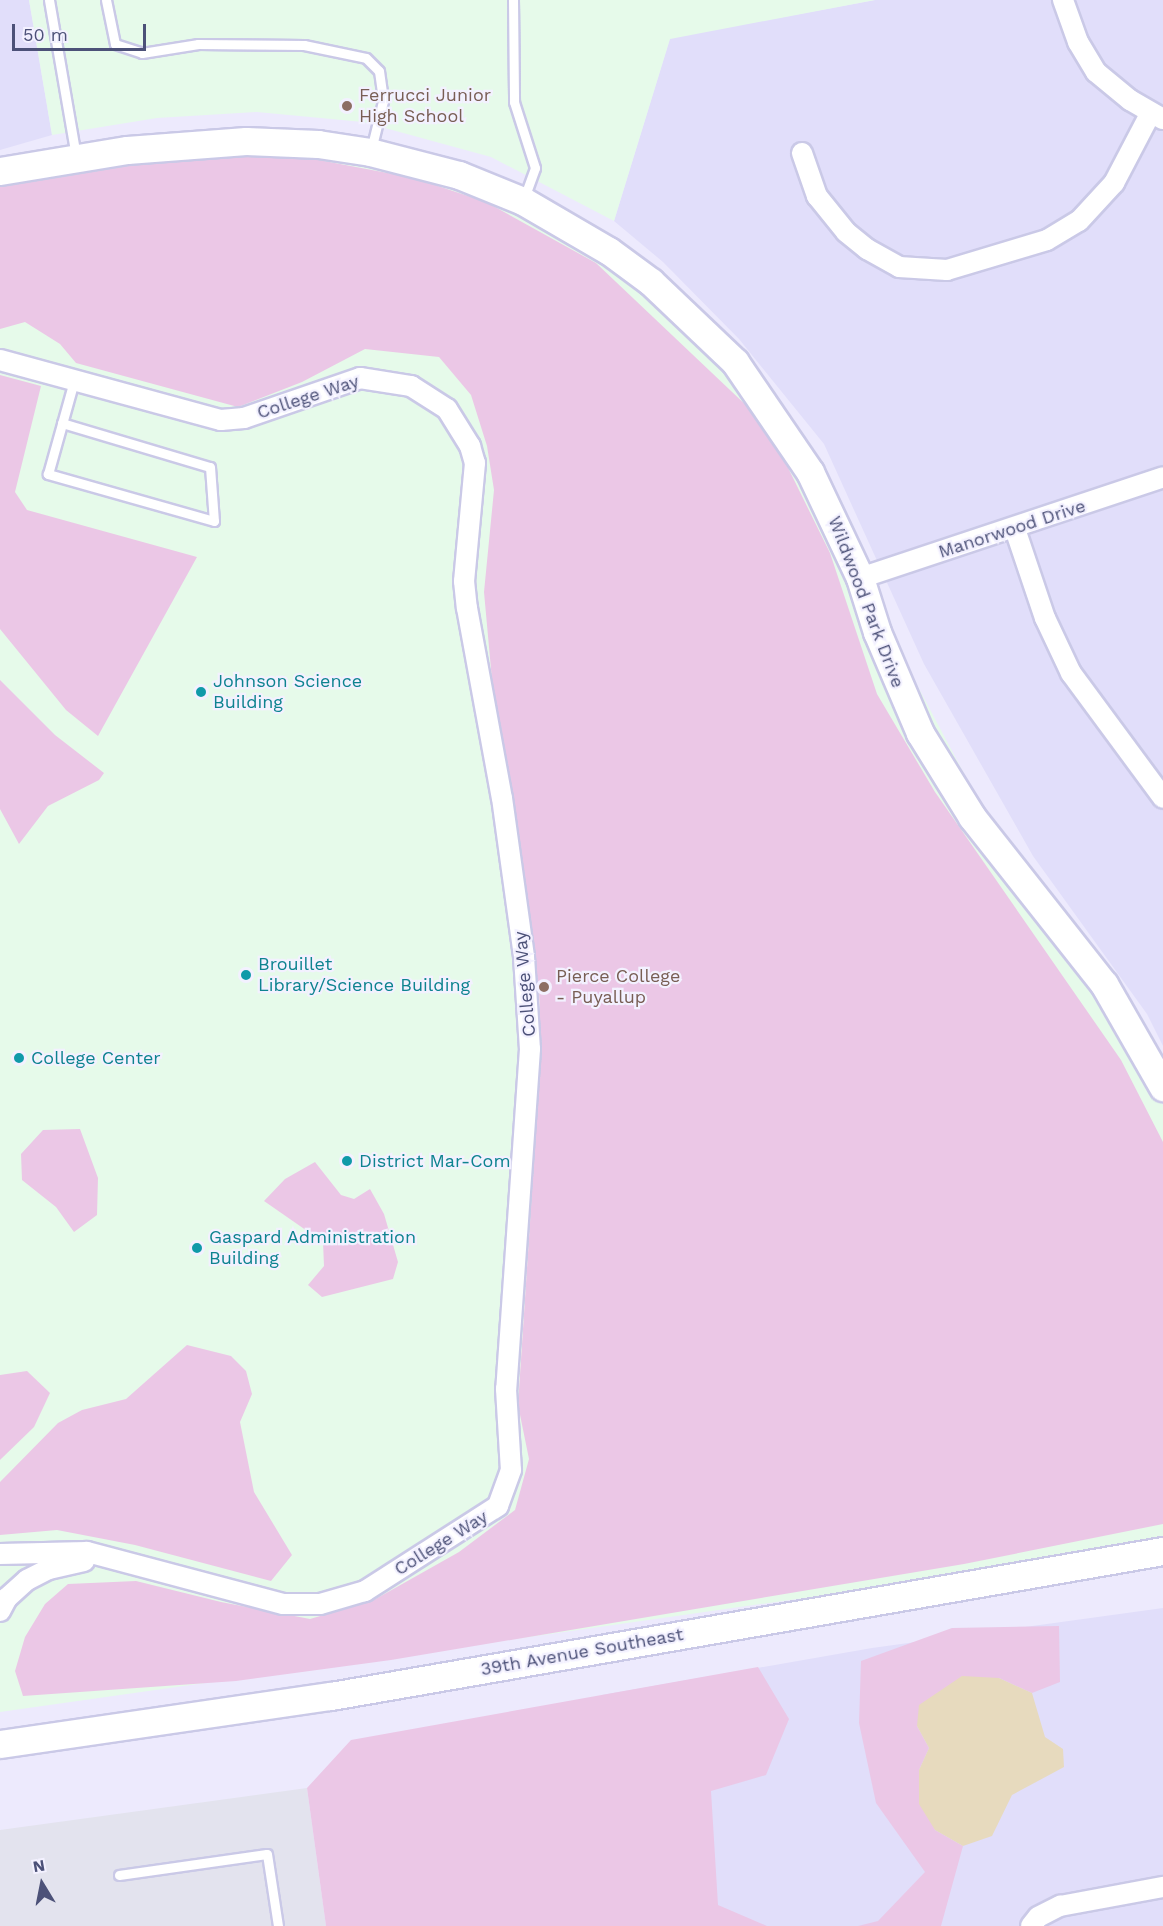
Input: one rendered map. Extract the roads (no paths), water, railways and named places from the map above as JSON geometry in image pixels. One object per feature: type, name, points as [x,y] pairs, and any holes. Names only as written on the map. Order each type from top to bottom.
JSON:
[{"type":"street","points":[[802,153],[817,196],[867,249],[899,267],[947,270],[1047,240],[1079,221],[1114,183],[1156,116],[1096,72],[1078,42],[1063,0]]},
{"type":"street","name":"Wildwood Park Drive","points":[[0,171],[173,145],[246,141],[318,144],[370,152],[459,175],[523,201],[609,251],[651,282],[735,362],[810,472],[860,578],[903,699],[941,770],[972,817],[1104,984],[1163,1087]]},
{"type":"street","name":"College Way","points":[[0,360],[204,418],[244,418],[360,378],[375,379],[427,392],[447,409],[461,429],[475,470],[464,581],[500,789],[524,957],[530,1049],[506,1389],[512,1462],[505,1496],[483,1518],[365,1591],[320,1604],[271,1601],[87,1552],[0,1554]]},
{"type":"street","name":"Manorwood Drive","points":[[860,578],[1015,529],[1163,477]]},
{"type":"street","points":[[1015,529],[1045,618],[1071,673],[1163,798]]},
{"type":"street","name":"39th Avenue Southeast","points":[[0,1744],[331,1696],[1163,1551]]},
{"type":"street","points":[[0,1611],[20,1586],[48,1569],[74,1561],[114,1558]]},
{"type":"street","points":[[1031,1926],[1038,1917],[1060,1906],[1163,1887]]},
{"type":"lane","points":[[49,0],[76,159]]},
{"type":"lane","points":[[106,0],[115,44],[142,53],[198,44],[304,45],[366,58],[379,71],[383,101],[370,152]]},
{"type":"lane","points":[[513,0],[514,102],[535,168],[523,201]]},
{"type":"lane","points":[[62,423],[210,467],[214,520],[48,474],[62,423],[74,381]]},
{"type":"lane","points":[[119,1875],[267,1854],[278,1926]]},
{"type":"place","name":"Ferrucci Junior High School","points":[[347,106]]},
{"type":"place","name":"Johnson Science Building","points":[[201,692]]},
{"type":"place","name":"Brouillet Library/Science Building","points":[[246,975]]},
{"type":"place","name":"Pierce College - Puyallup","points":[[544,987]]},
{"type":"place","name":"College Center","points":[[19,1058]]},
{"type":"place","name":"District Mar-Com","points":[[347,1161]]},
{"type":"place","name":"Gaspard Administration Building","points":[[197,1248]]}]
